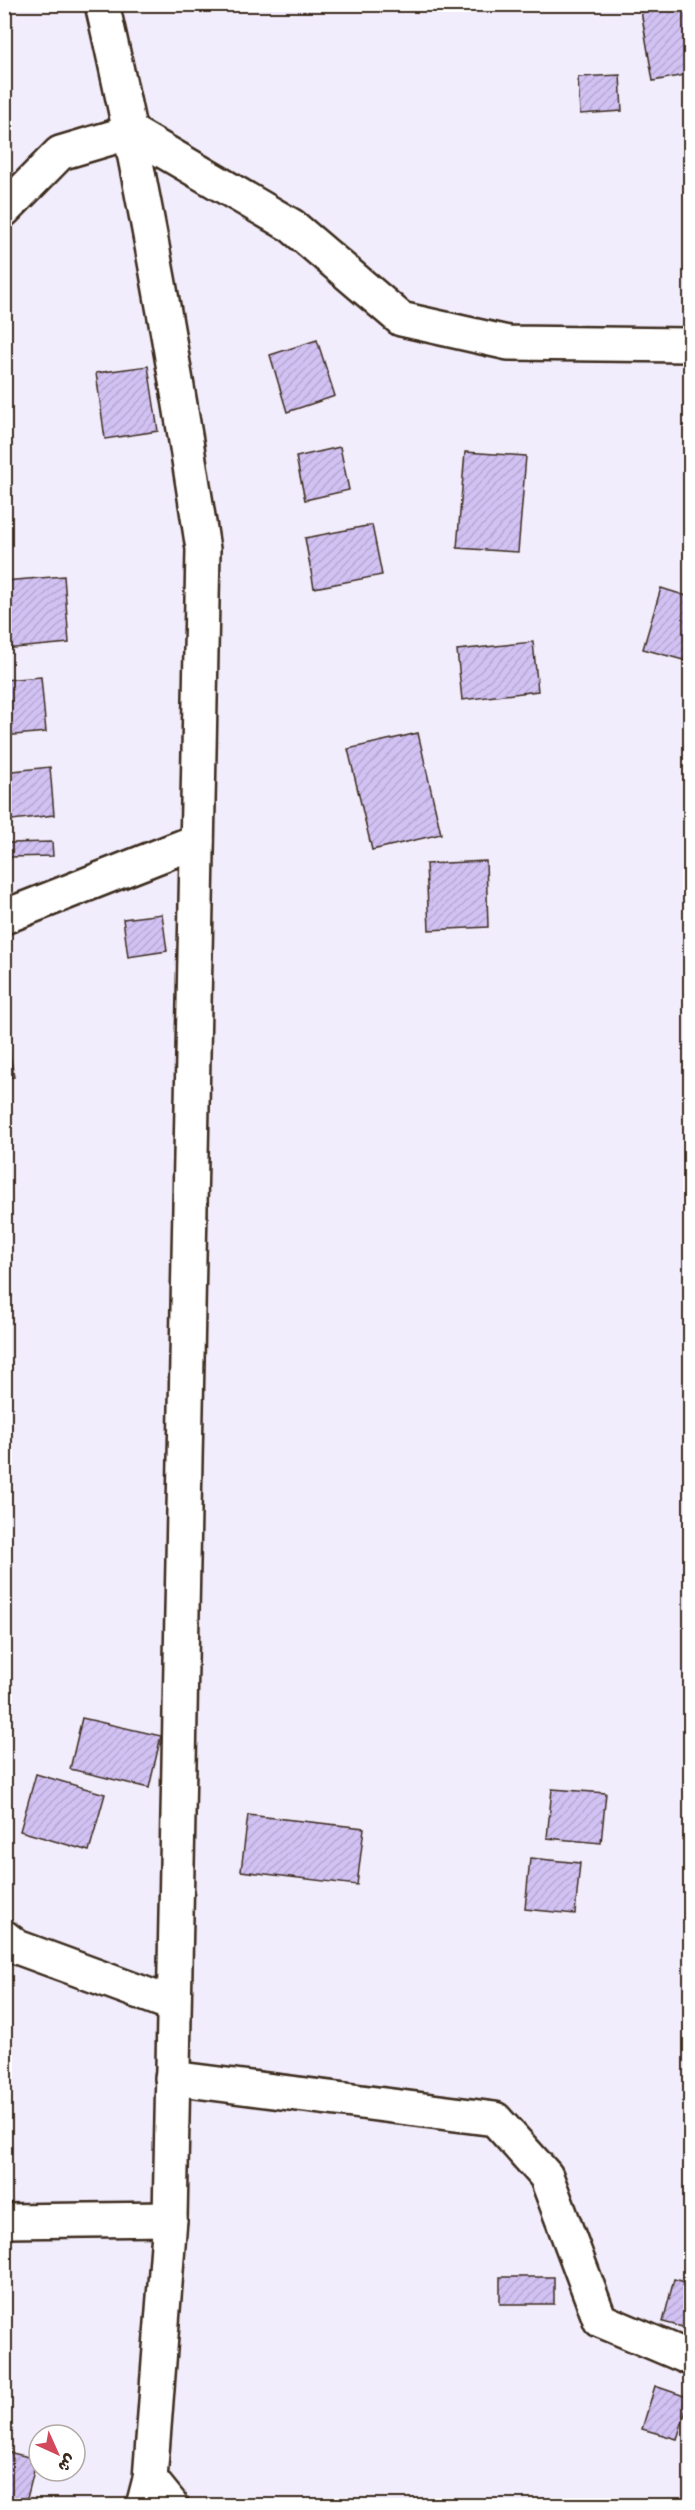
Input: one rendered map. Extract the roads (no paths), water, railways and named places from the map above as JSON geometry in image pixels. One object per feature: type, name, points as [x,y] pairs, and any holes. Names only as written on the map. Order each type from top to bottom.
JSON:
[{"type":"street","points":[[102,4],[131,132],[172,352],[203,549],[172,2004],[170,2219],[146,2492],[171,2505]]},
{"type":"street","points":[[4,210],[60,153],[131,132],[292,226],[400,319],[508,343],[690,345]]},
{"type":"street","points":[[4,916],[196,841]]},
{"type":"street","points":[[4,1937],[17,1947],[172,2004]]},
{"type":"street","points":[[172,2078],[495,2119],[546,2176],[600,2320],[690,2358]]},
{"type":"street","points":[[4,2221],[170,2219]]}]
